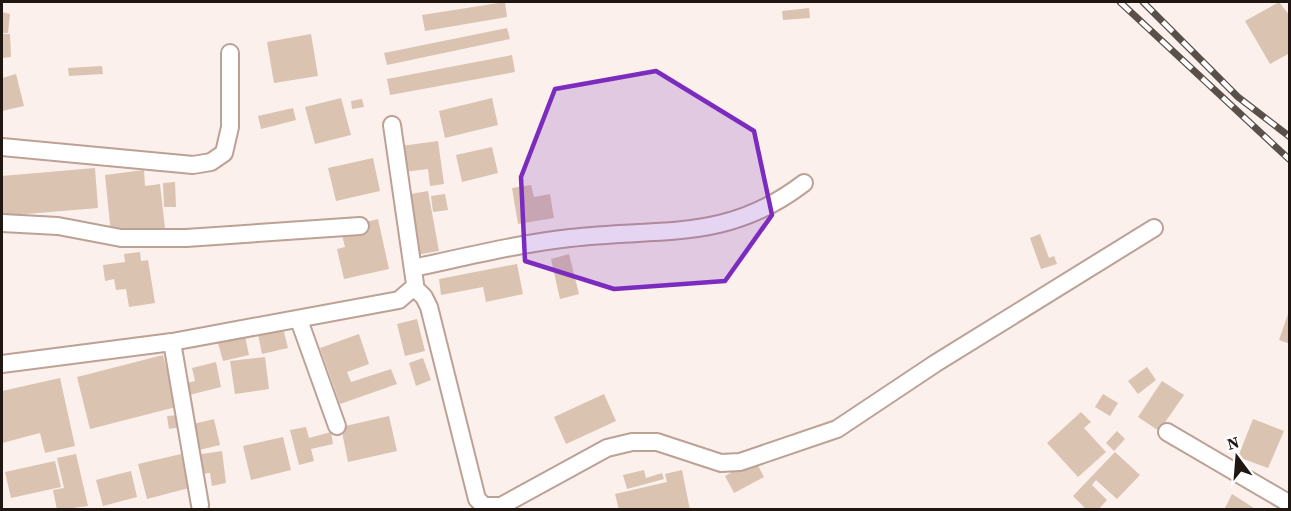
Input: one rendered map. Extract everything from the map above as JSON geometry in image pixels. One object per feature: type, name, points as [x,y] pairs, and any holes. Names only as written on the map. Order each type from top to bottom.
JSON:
[{"type":"street","points":[[2,147],[193,165],[211,162],[224,153],[230,127],[230,53]]},
{"type":"street","points":[[392,125],[414,287],[424,297],[429,307],[477,499],[484,506],[501,506],[607,448],[632,442],[657,442],[721,463],[740,462],[837,429],[936,363],[1154,228]]},
{"type":"street","points":[[413,268],[541,241],[718,226],[749,217],[804,183]]},
{"type":"street","points":[[2,223],[58,226],[121,238],[186,238],[360,226]]},
{"type":"street","points":[[2,364],[172,342],[299,320],[399,300],[414,287]]},
{"type":"street","points":[[299,320],[337,426]]},
{"type":"street","points":[[172,342],[200,505]]},
{"type":"street","points":[[1167,432],[1290,504]]},
{"type":"highlighted area","points":[[656,71],[754,131],[772,215],[725,281],[614,289],[525,261],[521,177],[555,89]]},
{"type":"building","points":[[505,2],[507,17],[425,31],[422,15]]},
{"type":"building","points":[[1279,2],[1290,16],[1290,57],[1288,54],[1270,64],[1245,21]]},
{"type":"building","points":[[809,8],[810,18],[783,20],[782,11]]},
{"type":"building","points":[[2,12],[10,14],[8,33],[2,33]]},
{"type":"building","points":[[507,28],[510,39],[387,65],[384,53]]},
{"type":"building","points":[[2,34],[10,34],[11,57],[2,58]]},
{"type":"building","points":[[311,34],[318,76],[274,83],[267,42]]},
{"type":"building","points":[[512,55],[515,72],[390,95],[387,79]]},
{"type":"building","points":[[102,66],[103,74],[69,76],[68,68]]},
{"type":"building","points":[[16,74],[24,106],[2,111],[2,78]]},
{"type":"building","points":[[341,98],[351,135],[315,144],[305,107]]},
{"type":"building","points":[[492,98],[498,125],[445,138],[439,111]]},
{"type":"building","points":[[362,99],[364,107],[352,109],[351,101]]},
{"type":"building","points":[[293,108],[296,120],[261,129],[258,116]]},
{"type":"building","points":[[438,141],[444,184],[430,186],[428,169],[404,172],[401,146]]},
{"type":"building","points":[[492,147],[498,173],[462,182],[456,155]]},
{"type":"building","points":[[373,158],[380,191],[336,201],[328,168]]},
{"type":"building","points":[[95,168],[98,208],[2,216],[2,176]]},
{"type":"building","points":[[144,170],[145,186],[160,184],[165,228],[111,234],[105,175]]},
{"type":"building","points":[[175,182],[176,207],[164,207],[163,183]]},
{"type":"building","points":[[531,185],[534,197],[550,194],[554,218],[518,224],[512,188]]},
{"type":"building","points":[[428,191],[439,251],[416,255],[405,195]]},
{"type":"building","points":[[445,194],[448,210],[433,212],[431,196]]},
{"type":"building","points":[[378,219],[389,269],[344,279],[337,249],[345,247],[342,235],[362,223]]},
{"type":"building","points":[[1040,234],[1049,258],[1054,256],[1057,264],[1041,269],[1030,238]]},
{"type":"building","points":[[140,252],[141,261],[148,260],[155,303],[129,307],[126,289],[116,290],[114,279],[105,281],[103,265],[125,262],[124,254]]},
{"type":"building","points":[[569,254],[579,294],[560,299],[551,259]]},
{"type":"building","points":[[517,264],[523,294],[486,302],[483,287],[441,295],[439,279]]},
{"type":"building","points":[[1290,311],[1290,344],[1279,340]]},
{"type":"building","points":[[417,319],[425,351],[405,356],[397,324]]},
{"type":"building","points":[[283,328],[288,348],[262,354],[258,334]]},
{"type":"building","points":[[359,334],[369,364],[347,372],[351,382],[391,369],[397,384],[340,404],[320,348]]},
{"type":"building","points":[[245,336],[249,355],[223,361],[218,343]]},
{"type":"building","points":[[163,355],[176,407],[90,429],[77,377]]},
{"type":"building","points":[[265,357],[269,389],[235,394],[230,361]]},
{"type":"building","points":[[423,358],[431,380],[416,386],[409,363]]},
{"type":"building","points":[[216,362],[221,387],[189,395],[187,383],[195,381],[192,368]]},
{"type":"building","points":[[1147,367],[1156,380],[1138,394],[1128,381]]},
{"type":"building","points":[[60,378],[75,446],[45,453],[40,433],[2,443],[2,391]]},
{"type":"building","points":[[1162,381],[1184,395],[1159,431],[1138,417]]},
{"type":"building","points":[[604,394],[616,421],[566,444],[554,417]]},
{"type":"building","points":[[1103,394],[1118,403],[1110,416],[1095,407]]},
{"type":"building","points":[[1081,412],[1091,422],[1084,428],[1106,452],[1078,477],[1047,443]]},
{"type":"building","points":[[180,415],[181,427],[169,429],[167,416]]},
{"type":"building","points":[[389,416],[397,451],[348,462],[341,427]]},
{"type":"building","points":[[214,419],[220,445],[195,451],[189,425]]},
{"type":"building","points":[[1253,419],[1284,431],[1268,468],[1238,457]]},
{"type":"building","points":[[306,427],[309,438],[331,432],[333,444],[311,449],[314,461],[299,465],[290,430]]},
{"type":"building","points":[[1117,431],[1125,439],[1114,451],[1106,443]]},
{"type":"building","points":[[283,437],[291,470],[251,480],[243,446]]},
{"type":"building","points":[[222,451],[226,483],[212,486],[210,473],[198,474],[195,455]]},
{"type":"building","points":[[1115,452],[1140,475],[1117,499],[1096,480],[1092,485],[1107,500],[1098,510],[1087,510],[1073,496]]},
{"type":"building","points":[[76,454],[88,506],[57,510],[53,490],[64,488],[57,458]]},
{"type":"building","points":[[181,454],[189,488],[147,499],[138,464]]},
{"type":"building","points":[[755,460],[764,477],[734,493],[725,476]]},
{"type":"building","points":[[55,461],[61,487],[11,498],[5,472]]},
{"type":"building","points":[[644,470],[646,478],[662,473],[664,479],[627,489],[623,475]]},
{"type":"building","points":[[682,470],[690,510],[619,510],[615,494],[667,482],[665,474]]},
{"type":"building","points":[[131,471],[137,497],[103,506],[96,480]]},
{"type":"building","points":[[1232,494],[1257,510],[1224,510]]},
{"type":"railway","points":[[1120,2],[1290,160]]},
{"type":"railway","points":[[1143,2],[1238,97],[1290,137]]}]
